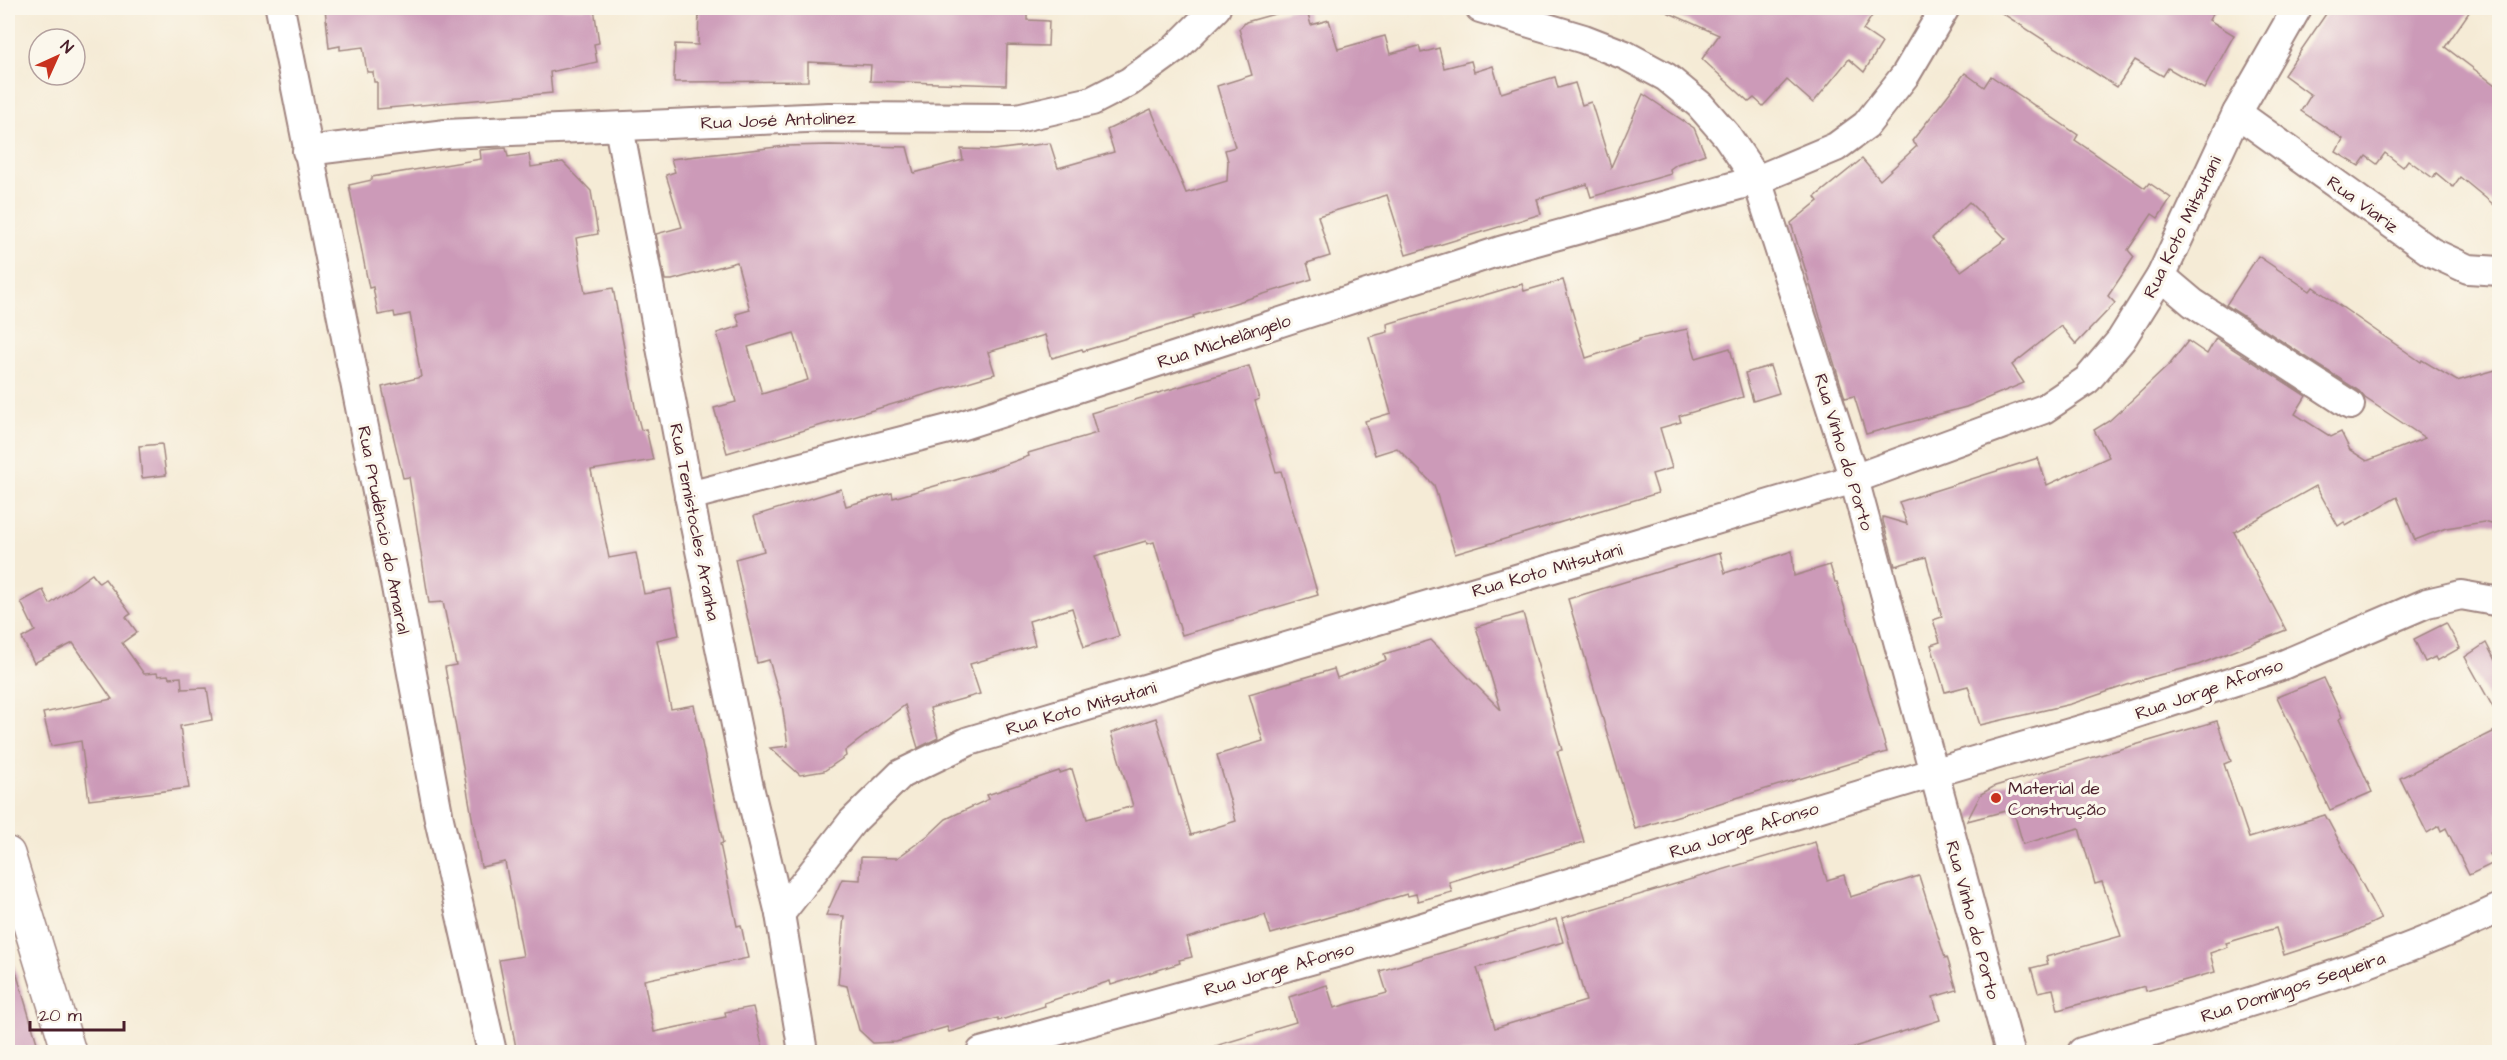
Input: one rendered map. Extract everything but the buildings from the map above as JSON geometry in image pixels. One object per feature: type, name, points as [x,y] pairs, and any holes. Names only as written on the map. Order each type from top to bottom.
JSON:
[{"type":"main road","points":[[8,854],[69,1053]]},
{"type":"street","name":"Rua Prudêncio do Amaral","points":[[280,8],[396,587],[439,819],[492,1053]]},
{"type":"street","name":"Rua José Antolinez","points":[[307,151],[446,134],[829,117],[1017,118],[1092,101],[1128,82],[1176,48],[1216,8]]},
{"type":"street","name":"Rua Vinho do Porto","points":[[1480,8],[1584,39],[1626,55],[1666,77],[1700,105],[1727,136],[1757,180],[1854,479],[2010,1053]]},
{"type":"street","name":"Rua Michelângelo","points":[[689,496],[960,426],[1500,251],[1757,180],[1836,147],[1866,125],[1906,74],[1945,8]]},
{"type":"street","name":"Rua Koto Mitsutani","points":[[780,915],[852,822],[901,774],[969,741],[1854,479],[2043,410],[2087,380],[2121,340],[2161,276],[2237,113],[2297,8]]},
{"type":"street","name":"Rua Viariz","points":[[2237,113],[2431,252],[2468,269],[2499,271]]},
{"type":"street","name":"Rua Temistocles Aranha","points":[[619,127],[689,496],[748,783],[780,915]]},
{"type":"street","points":[[2161,276],[2193,303],[2350,405]]},
{"type":"street","name":"Rua Jorge Afonso","points":[[981,1053],[1357,947],[2128,716],[2278,666],[2427,603],[2461,595],[2499,602]]},
{"type":"street","name":"Rua Domingos Sequeira","points":[[2082,1053],[2359,968],[2458,928],[2499,908]]},
{"type":"street","points":[[780,915],[803,1053]]},
{"type":"place","name":"Material de Construção","points":[[1996,798]]}]
